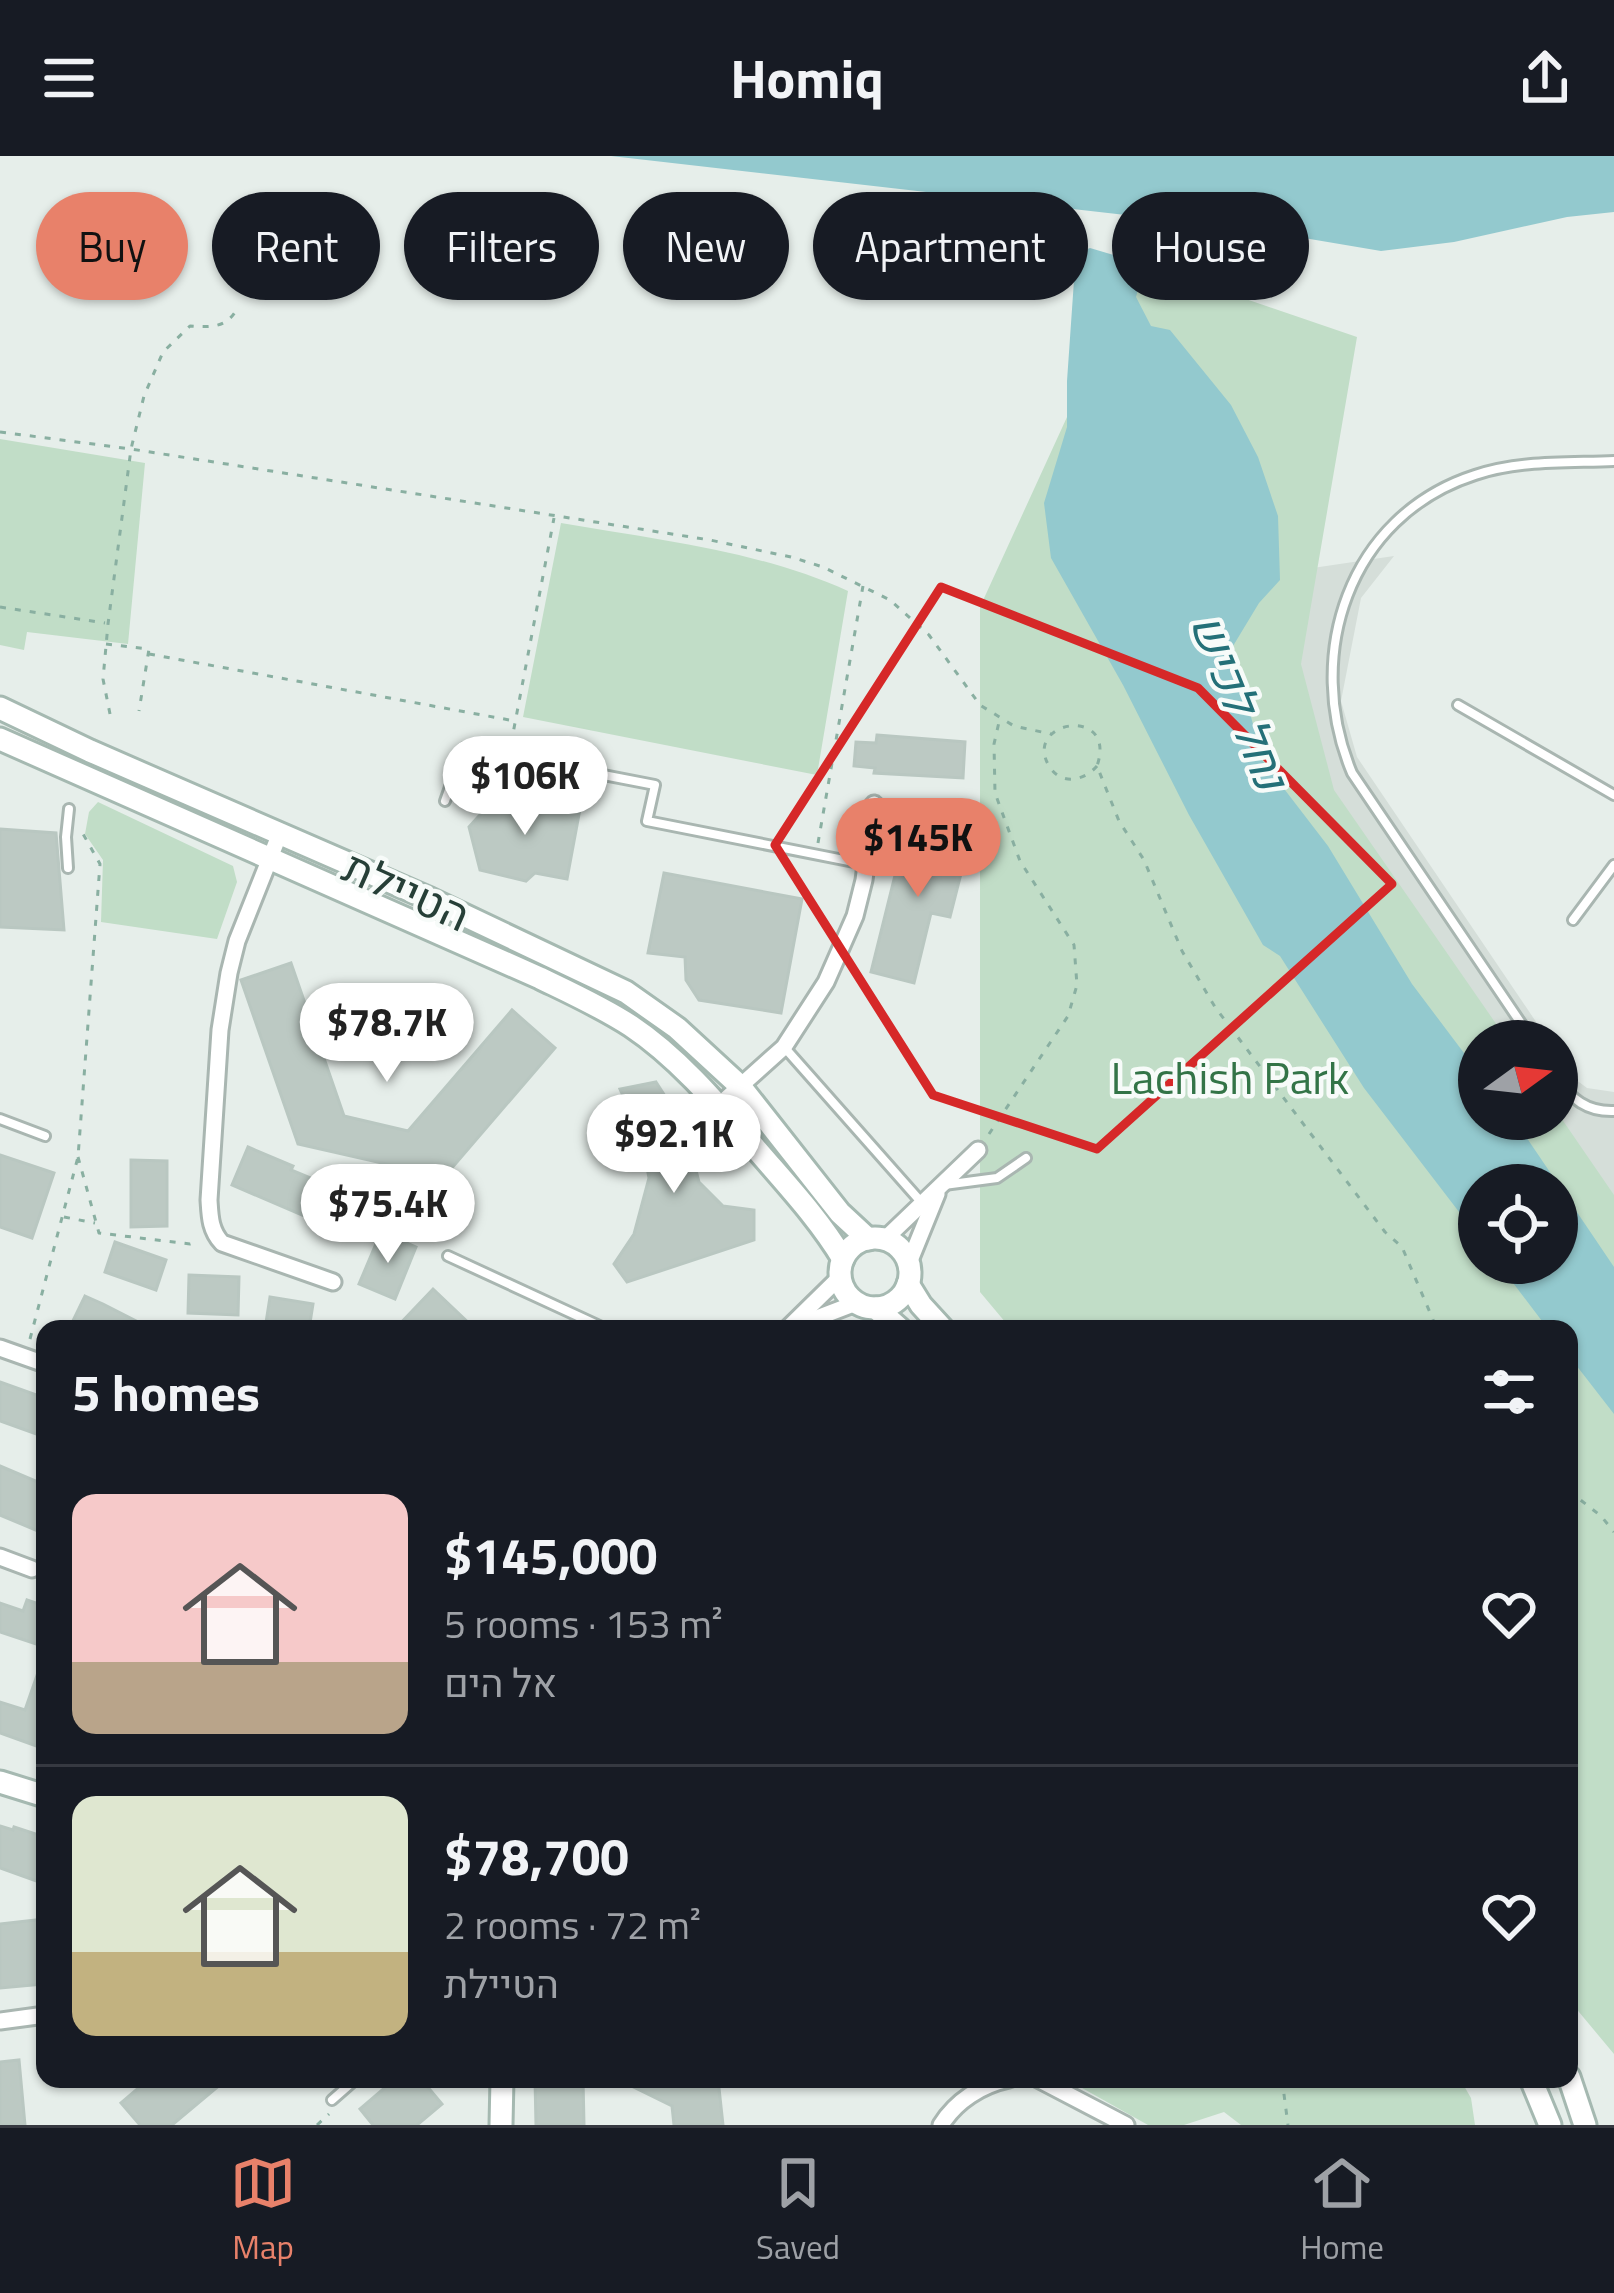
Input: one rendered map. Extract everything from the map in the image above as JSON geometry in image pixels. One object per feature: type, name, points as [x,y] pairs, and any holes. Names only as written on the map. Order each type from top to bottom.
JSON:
[{"type":"main road","name":"הטיילת","points":[[0,708],[430,899],[626,992],[677,1028],[740,1086],[840,1213],[877,1239]]},
{"type":"main road","name":"הטיילת","points":[[0,739],[607,1011],[660,1049],[718,1106],[830,1237],[842,1268]]},
{"type":"main road","points":[[887,1320],[848,1296],[842,1268],[854,1245],[877,1239],[900,1248],[921,1305],[935,1320]]},
{"type":"main road","points":[[866,1305],[896,1301],[909,1274]]},
{"type":"main road","points":[[0,1782],[36,1793]]},
{"type":"main road","points":[[501,2125],[502,2088]]},
{"type":"main road","points":[[1535,2088],[1550,2125]]},
{"type":"main road","points":[[1573,2088],[1586,2125]]},
{"type":"street","points":[[718,1106],[784,1047],[826,982],[855,916],[874,804]]},
{"type":"street","points":[[280,833],[237,941],[223,1004],[210,1221],[222,1243],[333,1282]]},
{"type":"street","points":[[877,1239],[923,1204],[978,1150]]},
{"type":"street","points":[[909,1274],[941,1185]]},
{"type":"street","points":[[796,1320],[842,1268]]},
{"type":"street","points":[[817,1320],[866,1305]]},
{"type":"street","points":[[0,1348],[36,1361]]},
{"type":"street","points":[[0,1558],[32,1569]]},
{"type":"street","points":[[0,2021],[36,2016]]},
{"type":"street","points":[[941,2125],[961,2101],[984,2088]]},
{"type":"street","points":[[1055,2088],[1126,2125]]},
{"type":"lane","points":[[1519,1020],[1352,773],[1332,706],[1333,648],[1342,608],[1363,564],[1392,528],[1424,501],[1460,480],[1507,467],[1614,461]]},
{"type":"lane","points":[[1458,705],[1614,795]]},
{"type":"lane","points":[[446,801],[464,748],[655,785],[647,821],[866,864]]},
{"type":"lane","points":[[90,751],[90,779]]},
{"type":"lane","points":[[68,868],[69,809]]},
{"type":"lane","points":[[1573,920],[1614,866]]},
{"type":"lane","points":[[784,1047],[923,1204]]},
{"type":"lane","points":[[1578,1101],[1598,1111],[1614,1111]]},
{"type":"lane","points":[[0,1119],[45,1136]]},
{"type":"lane","points":[[941,1185],[998,1178],[1026,1158]]},
{"type":"lane","points":[[448,1256],[587,1320]]},
{"type":"lane","points":[[332,2100],[346,2088]]},
{"type":"path","points":[[110,714],[104,679],[108,624],[131,449],[144,396],[163,352],[190,326],[223,325],[236,309]]},
{"type":"path","points":[[0,432],[710,540],[790,557],[890,599],[928,635],[980,705],[1015,726],[1051,734]]},
{"type":"path","points":[[508,757],[554,516]]},
{"type":"path","points":[[816,854],[863,584]]},
{"type":"path","points":[[0,608],[108,624]]},
{"type":"path","points":[[106,644],[149,649],[139,711]]},
{"type":"path","points":[[148,654],[515,722]]},
{"type":"path","points":[[978,1150],[1068,1016],[1077,985],[1074,945],[1020,862],[995,793],[994,744],[1000,718]]},
{"type":"path","points":[[1067,724],[1091,731],[1100,748],[1097,766],[1074,780],[1057,775],[1045,751],[1051,734],[1067,724]]},
{"type":"path","points":[[1097,766],[1182,951],[1215,1007],[1384,1232],[1402,1247],[1433,1320]]},
{"type":"path","points":[[25,1357],[78,1157],[100,864],[69,809]]},
{"type":"path","points":[[78,1157],[99,1233],[190,1244],[215,1235]]},
{"type":"path","points":[[62,1217],[97,1223]]},
{"type":"path","points":[[1578,1498],[1614,1532]]},
{"type":"path","points":[[1283,2088],[1288,2125]]},
{"type":"highlighted area","points":[[941,587],[1198,688],[1392,884],[1097,1149],[933,1095],[775,845]]},
{"type":"shaded area","points":[[1394,556],[1361,598],[1341,701],[1357,757],[1535,1020],[1464,1020],[1306,797],[1276,613],[1299,570]]},
{"type":"shaded area","points":[[1578,1081],[1587,1088],[1614,1092],[1614,1235],[1567,1140],[1578,1140]]},
{"type":"green space","name":"Lachish Park","points":[[1121,300],[1249,300],[1357,337],[1301,664],[1334,790],[1493,1020],[1458,1020],[1458,1140],[1576,1140],[1614,1195],[1614,2054],[1578,2011],[1578,1320],[1003,1320],[980,1292],[980,607]]},
{"type":"green space","points":[[0,439],[145,463],[128,644],[27,632],[24,650],[0,645]]},
{"type":"green space","points":[[561,523],[743,556],[848,591],[817,775],[523,717]]},
{"type":"green space","points":[[98,802],[233,866],[237,882],[217,939],[101,922],[103,860],[85,834],[89,812]]},
{"type":"green space","points":[[1082,2088],[1465,2088],[1475,2125],[1241,2125],[1224,2112],[1184,2125],[1148,2125]]},
{"type":"water","points":[[611,156],[1614,156],[1614,212],[1381,251],[1309,239],[1309,192],[1112,192],[1112,213],[1088,211],[1088,192],[925,192]]},
{"type":"water","name":"נחל לכיש","points":[[1090,248],[1112,255],[1112,300],[1138,300],[1151,326],[1170,330],[1231,405],[1258,457],[1278,516],[1280,580],[1259,603],[1233,646],[1262,760],[1328,846],[1412,984],[1458,1045],[1458,1140],[1528,1140],[1544,1164],[1458,1164],[1458,1211],[1364,1088],[1280,956],[1263,945],[1051,558],[1044,503],[1067,427],[1073,300],[1088,300]]},
{"type":"water","points":[[1578,1214],[1614,1267],[1614,1414],[1578,1368],[1578,1320],[1541,1320],[1514,1284],[1578,1284]]},
{"type":"building","points":[[877,735],[965,742],[963,778],[874,773],[875,768],[854,766],[856,742],[876,743]]},
{"type":"building","points":[[499,794],[580,809],[567,879],[535,873],[526,881],[480,870],[469,827]]},
{"type":"building","points":[[907,827],[969,842],[950,917],[931,913],[914,983],[871,972]]},
{"type":"building","points":[[0,829],[56,833],[64,930],[0,927]]},
{"type":"building","points":[[664,873],[802,899],[781,1013],[699,1000],[686,980],[685,957],[648,953]]},
{"type":"building","points":[[291,963],[344,1116],[408,1131],[512,1010],[555,1048],[444,1177],[298,1144],[241,980]]},
{"type":"building","points":[[656,1082],[685,1127],[699,1182],[723,1206],[754,1210],[754,1240],[627,1282],[614,1264],[634,1234],[649,1178],[641,1136],[620,1089]]},
{"type":"building","points":[[248,1147],[359,1198],[344,1233],[232,1185]]},
{"type":"building","points":[[0,1155],[54,1173],[32,1238],[0,1227]]},
{"type":"building","points":[[131,1160],[167,1161],[167,1226],[131,1227]]},
{"type":"building","points":[[381,1232],[416,1247],[395,1299],[359,1284]]},
{"type":"building","points":[[115,1242],[166,1260],[156,1290],[105,1272]]},
{"type":"building","points":[[189,1275],[239,1277],[238,1315],[188,1313]]},
{"type":"building","points":[[433,1289],[466,1320],[404,1320]]},
{"type":"building","points":[[85,1296],[134,1320],[73,1320]]},
{"type":"building","points":[[270,1297],[313,1304],[310,1320],[266,1320]]},
{"type":"building","points":[[0,1382],[36,1395],[36,1434],[0,1421]]},
{"type":"building","points":[[0,1466],[36,1481],[36,1530],[0,1515]]},
{"type":"building","points":[[27,1600],[36,1603],[36,1644],[0,1632],[0,1603],[23,1611]]},
{"type":"building","points":[[36,1678],[36,1746],[0,1733],[0,1702],[25,1710]]},
{"type":"building","points":[[0,1826],[36,1834],[36,1881],[0,1868]]},
{"type":"building","points":[[36,1920],[36,1985],[0,1988],[0,1924]]},
{"type":"building","points":[[19,2060],[25,2125],[0,2125],[0,2062]]},
{"type":"building","points":[[138,2088],[216,2088],[172,2125],[140,2125],[121,2103]]},
{"type":"building","points":[[384,2088],[429,2088],[442,2104],[417,2125],[373,2125],[360,2109]]},
{"type":"building","points":[[535,2088],[583,2088],[584,2125],[536,2125]]},
{"type":"building","points":[[635,2088],[719,2088],[723,2125],[674,2125],[672,2106]]}]
